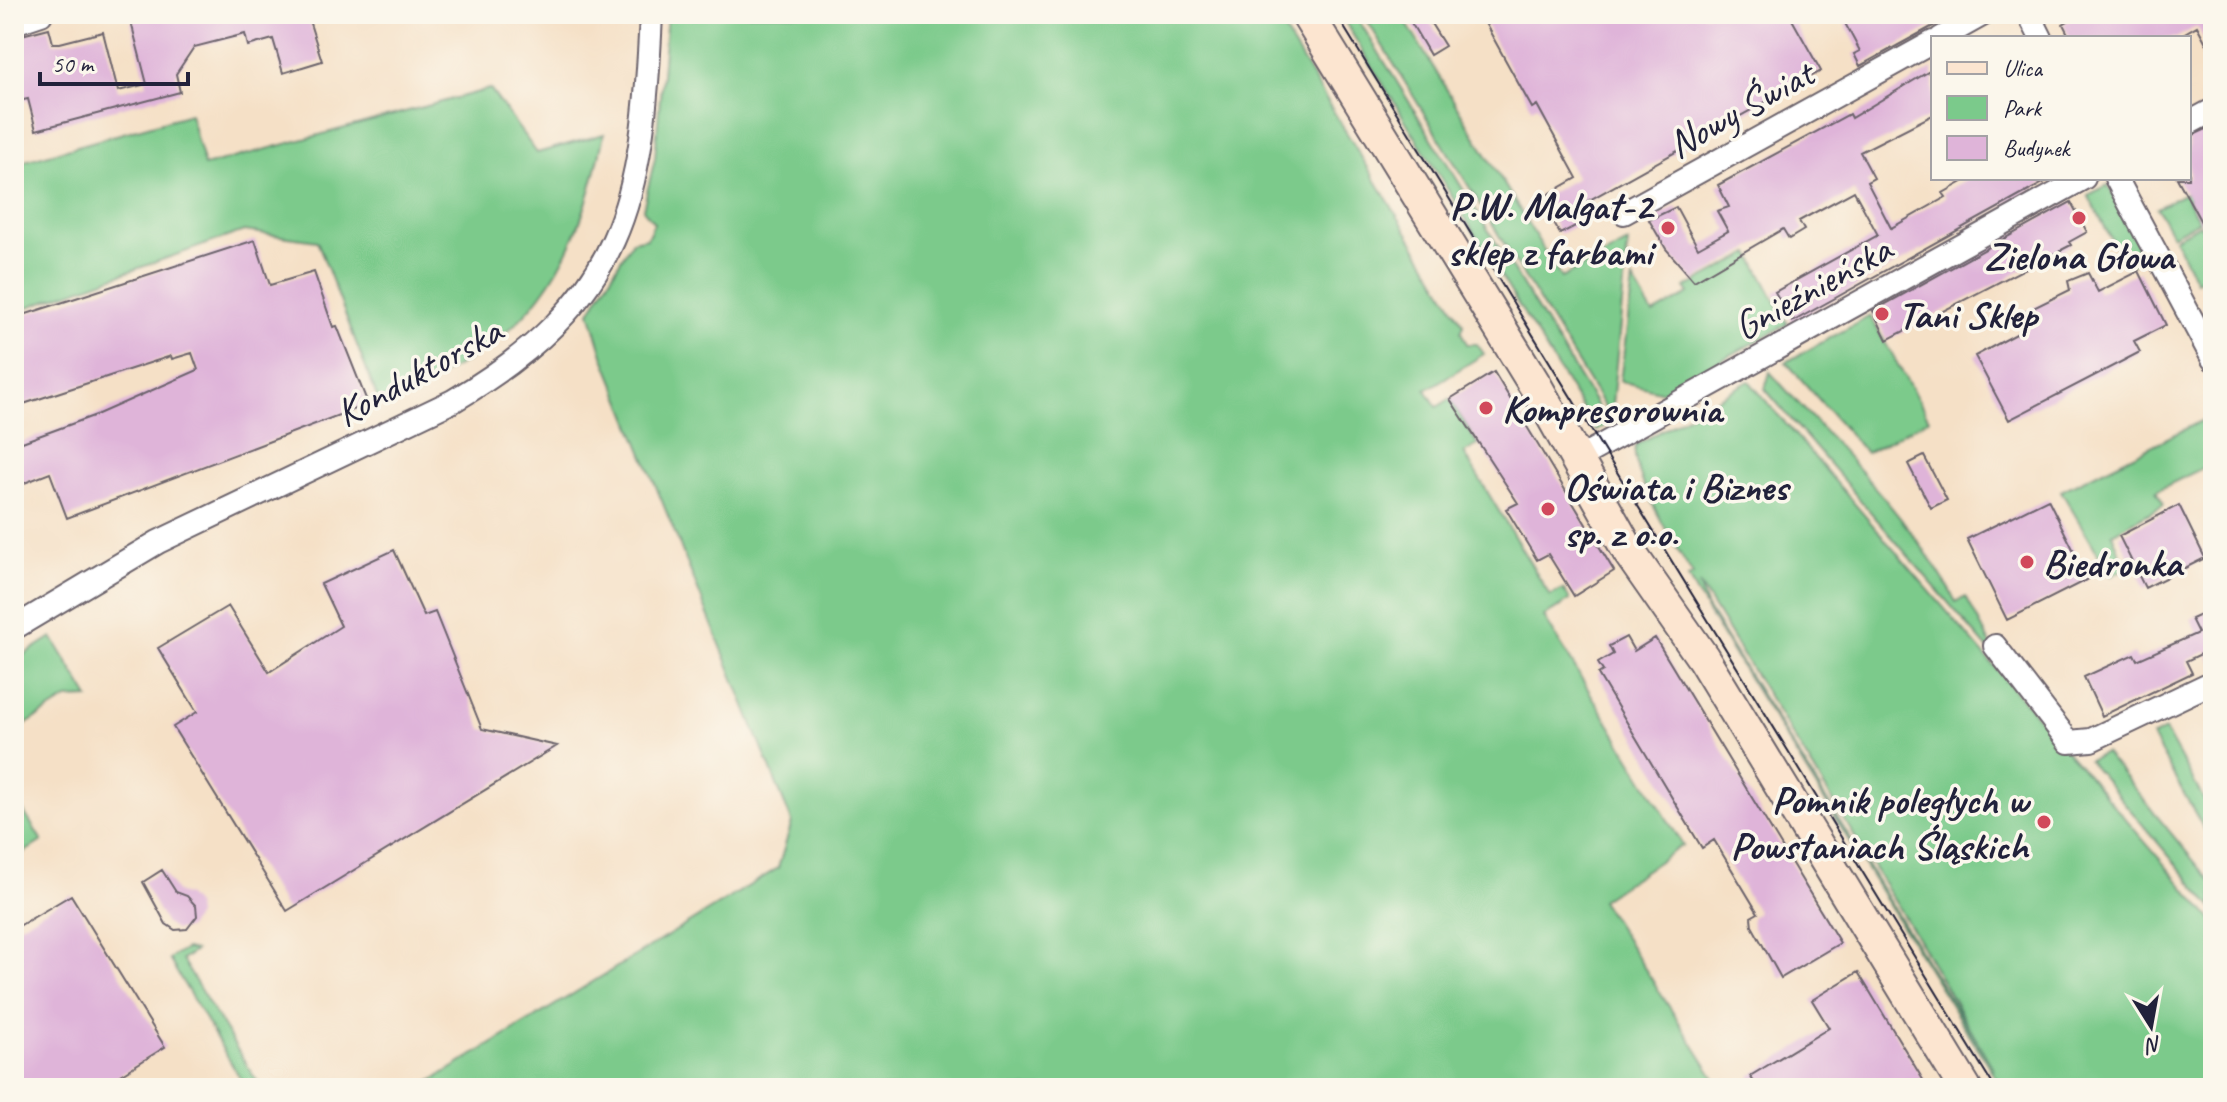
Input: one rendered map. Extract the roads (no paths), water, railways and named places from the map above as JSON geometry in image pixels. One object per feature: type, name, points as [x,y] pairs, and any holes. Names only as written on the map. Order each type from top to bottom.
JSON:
[{"type":"main road","points":[[1307,14],[1535,385],[1575,460],[1662,602],[1703,658],[1965,1088]]},
{"type":"street","points":[[14,23],[41,14]]},
{"type":"street","name":"Konduktorska","points":[[14,628],[158,542],[453,401],[493,377],[551,330],[593,282],[626,214],[637,176],[643,132],[651,14]]},
{"type":"street","points":[[1945,36],[1984,14]]},
{"type":"street","points":[[2029,14],[2040,36]]},
{"type":"street","name":"Nowy Świat","points":[[1624,213],[1931,43]]},
{"type":"street","points":[[2191,122],[2213,110]]},
{"type":"street","name":"Gnieźnieńska","points":[[1575,460],[2080,180]]},
{"type":"street","points":[[2117,180],[2213,359]]},
{"type":"street","points":[[1995,646],[2069,742],[2076,744],[2213,682]]},
{"type":"tram line","points":[[1336,14],[1995,1088]]},
{"type":"place","name":"Zielona Głowa","points":[[2079,218]]},
{"type":"place","name":"P.W. Malgat-2 sklep z farbami","points":[[1668,228]]},
{"type":"place","name":"Tani Sklep","points":[[1882,314]]},
{"type":"place","name":"Kompresorownia","points":[[1486,408]]},
{"type":"place","name":"Oświata i Biznes sp. z o.o.","points":[[1548,509]]},
{"type":"place","name":"Biedronka","points":[[2027,562]]},
{"type":"place","name":"Pomnik poległych w Powstaniach Śląskich","points":[[2044,822]]}]
